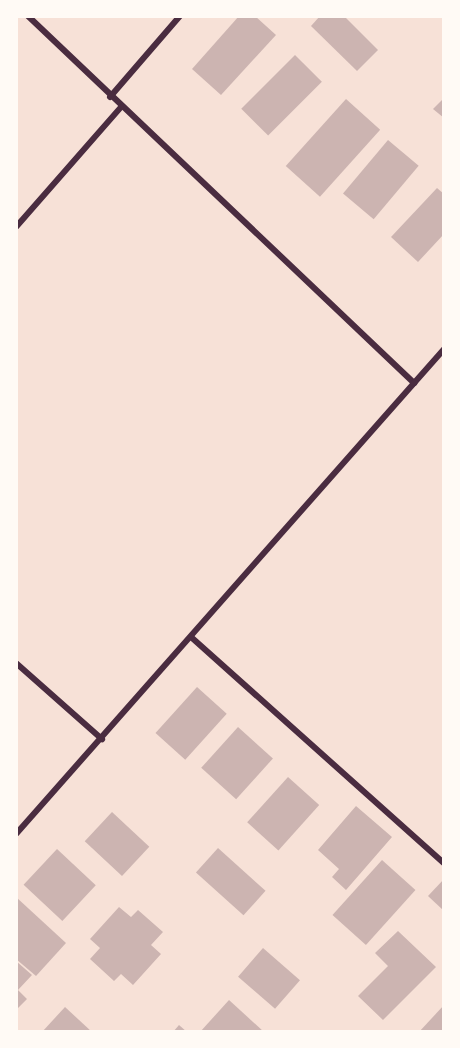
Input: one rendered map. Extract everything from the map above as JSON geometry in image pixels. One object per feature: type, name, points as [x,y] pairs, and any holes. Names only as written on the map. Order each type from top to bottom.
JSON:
[{"type":"street","points":[[28,16],[110,97],[414,383]]},
{"type":"street","points":[[110,97],[180,16]]},
{"type":"street","points":[[16,227],[121,107]]},
{"type":"street","points":[[16,834],[444,350]]},
{"type":"street","points":[[191,637],[444,863]]},
{"type":"street","points":[[16,663],[102,739]]},
{"type":"building","points":[[239,16],[255,16],[276,35],[221,95],[192,69]]},
{"type":"building","points":[[320,16],[344,16],[378,50],[357,71],[311,26]]},
{"type":"building","points":[[295,55],[322,82],[268,136],[241,109]]},
{"type":"building","points":[[444,98],[444,118],[433,109]]},
{"type":"building","points":[[346,99],[380,130],[320,197],[286,166]]},
{"type":"building","points":[[388,140],[419,166],[374,219],[343,194]]},
{"type":"building","points":[[437,188],[444,194],[444,234],[418,262],[391,237]]},
{"type":"building","points":[[197,687],[227,714],[185,760],[156,733]]},
{"type":"building","points":[[238,727],[273,758],[236,799],[201,768]]},
{"type":"building","points":[[288,777],[319,805],[278,850],[247,822]]},
{"type":"building","points":[[356,806],[392,837],[346,890],[332,877],[339,869],[318,850]]},
{"type":"building","points":[[112,812],[149,847],[122,876],[85,841]]},
{"type":"building","points":[[218,848],[266,891],[243,915],[196,873]]},
{"type":"building","points":[[57,849],[96,885],[62,921],[24,885]]},
{"type":"building","points":[[382,860],[415,890],[366,945],[332,915]]},
{"type":"building","points":[[444,879],[444,911],[428,896]]},
{"type":"building","points":[[16,897],[66,943],[36,976],[16,959]]},
{"type":"building","points":[[119,907],[131,917],[138,910],[163,932],[151,945],[161,954],[133,985],[121,974],[114,981],[90,959],[100,948],[90,939]]},
{"type":"building","points":[[398,931],[436,967],[383,1020],[358,996],[388,966],[375,953]]},
{"type":"building","points":[[263,948],[300,980],[275,1009],[238,977]]},
{"type":"building","points":[[16,961],[32,975],[18,990],[27,999],[16,1010]]},
{"type":"building","points":[[229,1000],[264,1032],[200,1032]]},
{"type":"building","points":[[444,1005],[444,1032],[419,1032]]},
{"type":"building","points":[[65,1007],[92,1032],[42,1032]]},
{"type":"building","points":[[179,1025],[187,1032],[173,1032]]}]
